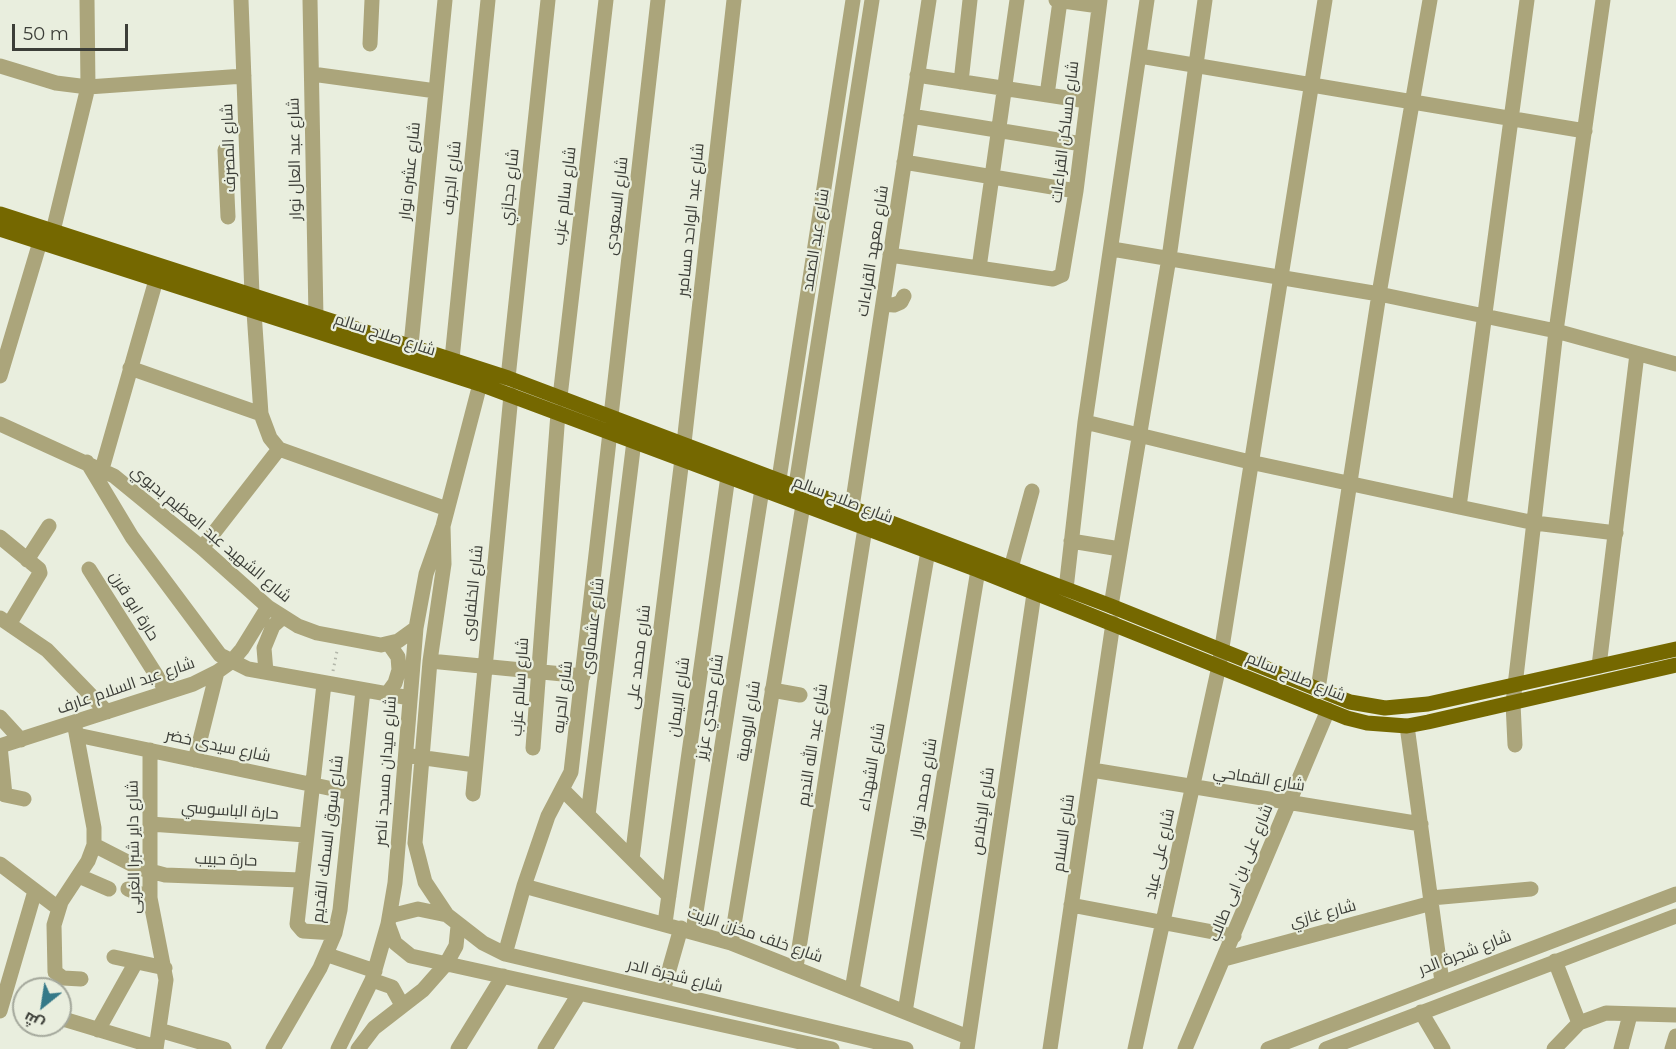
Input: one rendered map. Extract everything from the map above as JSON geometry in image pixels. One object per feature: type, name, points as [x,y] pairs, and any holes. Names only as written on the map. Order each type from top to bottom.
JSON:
[{"type":"main road","name":"شارع صلاح سالم","points":[[0,214],[316,317],[411,345],[684,443],[1011,568],[1035,585],[1113,623],[1329,710],[1367,723],[1407,726],[1483,711],[1676,665]]},
{"type":"main road","name":"شارع صلاح سالم","points":[[0,229],[480,384],[978,570],[1035,585],[1066,589],[1222,649],[1350,702],[1385,708],[1428,704],[1676,649]]},
{"type":"main road","points":[[1477,692],[1485,696],[1483,711]]},
{"type":"street","points":[[53,231],[88,87],[87,0]]},
{"type":"street","name":"شارع المصرف","points":[[241,0],[252,295]]},
{"type":"street","name":"شارع عبد العال نوار","points":[[310,0],[316,317]]},
{"type":"street","points":[[370,44],[372,0]]},
{"type":"street","name":"شارع عشره نوار","points":[[411,345],[445,0]]},
{"type":"street","name":"شارع الجرف","points":[[452,359],[488,0]]},
{"type":"street","name":"شارع حجازي","points":[[508,378],[548,0]]},
{"type":"street","name":"شارع سالم عزب","points":[[560,397],[606,0]]},
{"type":"street","name":"شارع السعودى","points":[[611,416],[658,0]]},
{"type":"street","name":"شارع عبد الواحد مسامير","points":[[684,443],[734,0]]},
{"type":"street","name":"شارع عبد الصمد","points":[[779,479],[853,0]]},
{"type":"street","name":"شارع عبد الصمد","points":[[796,485],[872,0]]},
{"type":"street","name":"شارع معهد القراءات","points":[[852,507],[929,0]]},
{"type":"street","points":[[960,82],[970,0]]},
{"type":"street","points":[[890,255],[979,268],[1017,0]]},
{"type":"street","points":[[1056,0],[1099,3]]},
{"type":"street","points":[[1066,589],[1085,422],[1147,0]]},
{"type":"street","points":[[1111,606],[1169,258],[1194,65],[1205,0]]},
{"type":"street","name":"شارع على عياد","points":[[1135,1049],[1219,666],[1325,0]]},
{"type":"street","points":[[1318,689],[1410,103],[1430,0]]},
{"type":"street","points":[[1459,507],[1527,0]]},
{"type":"street","points":[[1515,745],[1513,703],[1556,331],[1603,0]]},
{"type":"street","points":[[1047,95],[1060,1]]},
{"type":"street","name":"شارع مساكن القراءات","points":[[979,268],[1053,279],[1062,275],[1076,191],[1099,3]]},
{"type":"street","points":[[1140,56],[1585,131]]},
{"type":"street","points":[[0,66],[56,83],[88,87],[244,76]]},
{"type":"street","points":[[312,74],[436,91]]},
{"type":"street","points":[[917,75],[1087,101]]},
{"type":"street","points":[[911,116],[1082,144]]},
{"type":"street","points":[[225,150],[228,217]]},
{"type":"street","points":[[904,162],[1076,191]]},
{"type":"street","points":[[227,200],[249,198]]},
{"type":"street","points":[[0,376],[40,242]]},
{"type":"street","points":[[1112,249],[1379,294],[1556,331],[1676,364]]},
{"type":"street","points":[[102,469],[156,280]]},
{"type":"street","points":[[883,304],[894,305],[901,302],[904,296]]},
{"type":"street","points":[[254,312],[261,414],[270,438],[279,449],[447,509]]},
{"type":"street","points":[[1599,666],[1637,354]]},
{"type":"street","points":[[130,368],[261,414]]},
{"type":"street","name":"شارع ميدان مسجد ناصر","points":[[338,1049],[356,1018],[374,976],[389,920],[395,883],[416,628],[428,565],[443,526],[480,384]]},
{"type":"street","name":"شارع الخلفاوى","points":[[473,794],[511,395]]},
{"type":"street","name":"شارع سالم عزب","points":[[533,748],[558,413]]},
{"type":"street","points":[[1085,422],[1250,462],[1535,523],[1616,533]]},
{"type":"street","name":"شارع الشهيد عبد العظيم بديوي","points":[[0,424],[102,469],[126,484],[282,618],[317,633],[389,644]]},
{"type":"street","name":"شارع الحريه","points":[[505,954],[524,886],[548,816],[571,772],[610,432]]},
{"type":"street","name":"شارع عشماوى","points":[[588,816],[634,441]]},
{"type":"street","points":[[202,548],[279,449]]},
{"type":"street","name":"شارع محمد على","points":[[632,859],[682,459]]},
{"type":"street","points":[[87,462],[116,513],[165,585],[220,655],[231,662],[266,672],[410,698]]},
{"type":"street","name":"شارع الايمان","points":[[665,923],[728,476]]},
{"type":"street","name":"شارع مجدي عزيز","points":[[663,991],[687,930],[762,489]]},
{"type":"street","points":[[1011,568],[1032,491]]},
{"type":"street","name":"شارع الرومية","points":[[731,944],[803,505]]},
{"type":"street","points":[[27,560],[49,526]]},
{"type":"street","name":"شارع ميدان مسجد ناصر","points":[[443,526],[443,571],[430,661],[415,843],[418,863],[434,899],[452,920]]},
{"type":"street","name":"شارع عبد الله النديم","points":[[796,967],[865,528]]},
{"type":"street","points":[[0,537],[40,573],[5,620],[64,665],[107,712]]},
{"type":"street","points":[[1071,541],[1120,549]]},
{"type":"street","name":"شارع الشهداء","points":[[852,990],[928,551]]},
{"type":"street","name":"حارة ابو قرن","points":[[89,569],[167,692]]},
{"type":"street","name":"شارع محمد نوار","points":[[905,1012],[978,570]]},
{"type":"street","name":"شارع الإخلاص","points":[[967,1043],[1035,585]]},
{"type":"street","name":"شارع عبد السلام عارف","points":[[0,746],[75,729],[107,712],[193,684],[217,672],[231,662],[252,636],[268,607]]},
{"type":"street","points":[[266,672],[264,648],[273,626],[282,618]]},
{"type":"street","name":"شارع السلام","points":[[1050,1049],[1113,623]]},
{"type":"street","points":[[387,694],[395,683],[399,670],[398,657],[389,644],[416,628]]},
{"type":"street","points":[[430,661],[583,676]]},
{"type":"street","points":[[195,760],[217,672]]},
{"type":"street","points":[[328,684],[312,785],[297,919],[299,928],[308,932],[335,933]]},
{"type":"street","name":"شارع سوق السمك القديم","points":[[273,1049],[328,955],[335,933],[340,910],[363,690]]},
{"type":"street","points":[[772,690],[800,695]]},
{"type":"street","name":"شارع على بن ابى طالب","points":[[1185,1049],[1329,710]]},
{"type":"street","points":[[0,717],[21,740]]},
{"type":"street","points":[[1407,726],[1442,982]]},
{"type":"street","points":[[75,729],[94,828],[94,845],[79,876],[58,908],[54,925],[55,972],[63,978],[81,980]]},
{"type":"street","name":"شارع سيدى خضر","points":[[75,729],[150,750],[352,793]]},
{"type":"street","points":[[0,746],[5,795],[24,799]]},
{"type":"street","name":"شارع داير شبرا الغربى","points":[[150,750],[150,898],[165,968],[165,993],[156,1048]]},
{"type":"street","points":[[405,756],[475,765]]},
{"type":"street","name":"شارع القماحي","points":[[1092,770],[1421,824]]},
{"type":"street","points":[[563,790],[669,896]]},
{"type":"street","name":"حارة الباسوسي","points":[[150,824],[306,835]]},
{"type":"street","points":[[94,845],[150,873]]},
{"type":"street","points":[[0,864],[58,908]]},
{"type":"street","name":"حارة حبيب","points":[[150,873],[301,880]]},
{"type":"street","points":[[79,876],[109,889]]},
{"type":"street","name":"شارع خلف مخزن الزيت","points":[[524,886],[665,923],[796,967],[905,1012],[967,1043]]},
{"type":"street","points":[[128,889],[150,898]]},
{"type":"street","name":"شارع غازي","points":[[1224,960],[1431,900],[1531,889]]},
{"type":"street","points":[[0,1011],[35,891]]},
{"type":"street","name":"شارع شجرة الدر","points":[[1269,1049],[1460,974],[1676,894]]},
{"type":"street","points":[[1071,905],[1234,936]]},
{"type":"street","points":[[358,1049],[374,1028],[423,990],[447,964],[456,946],[452,920],[418,909],[389,920],[395,943],[405,953],[447,964],[579,994],[776,1043],[832,1049]]},
{"type":"street","points":[[1326,1049],[1676,916]]},
{"type":"street","name":"شارع شجرة الدر","points":[[452,920],[505,954],[906,1049]]},
{"type":"street","points":[[328,955],[392,987],[402,1005]]},
{"type":"street","points":[[114,957],[165,968]]},
{"type":"street","points":[[1555,961],[1580,1023]]},
{"type":"street","points":[[98,1030],[136,962]]},
{"type":"street","points":[[1460,974],[1467,994]]},
{"type":"street","points":[[458,1049],[503,976]]},
{"type":"street","points":[[545,1049],[579,994]]},
{"type":"street","points":[[1421,1012],[1443,1049]]},
{"type":"street","points":[[1554,1049],[1580,1023],[1605,1013],[1676,1015]]},
{"type":"street","points":[[1621,1049],[1630,1015]]},
{"type":"street","points":[[776,1043],[784,1021]]},
{"type":"street","points":[[72,1022],[156,1048]]},
{"type":"street","points":[[159,1030],[224,1049]]},
{"type":"street","points":[[1672,1049],[1676,1036]]},
{"type":"path","points":[[328,684],[339,637]]}]
